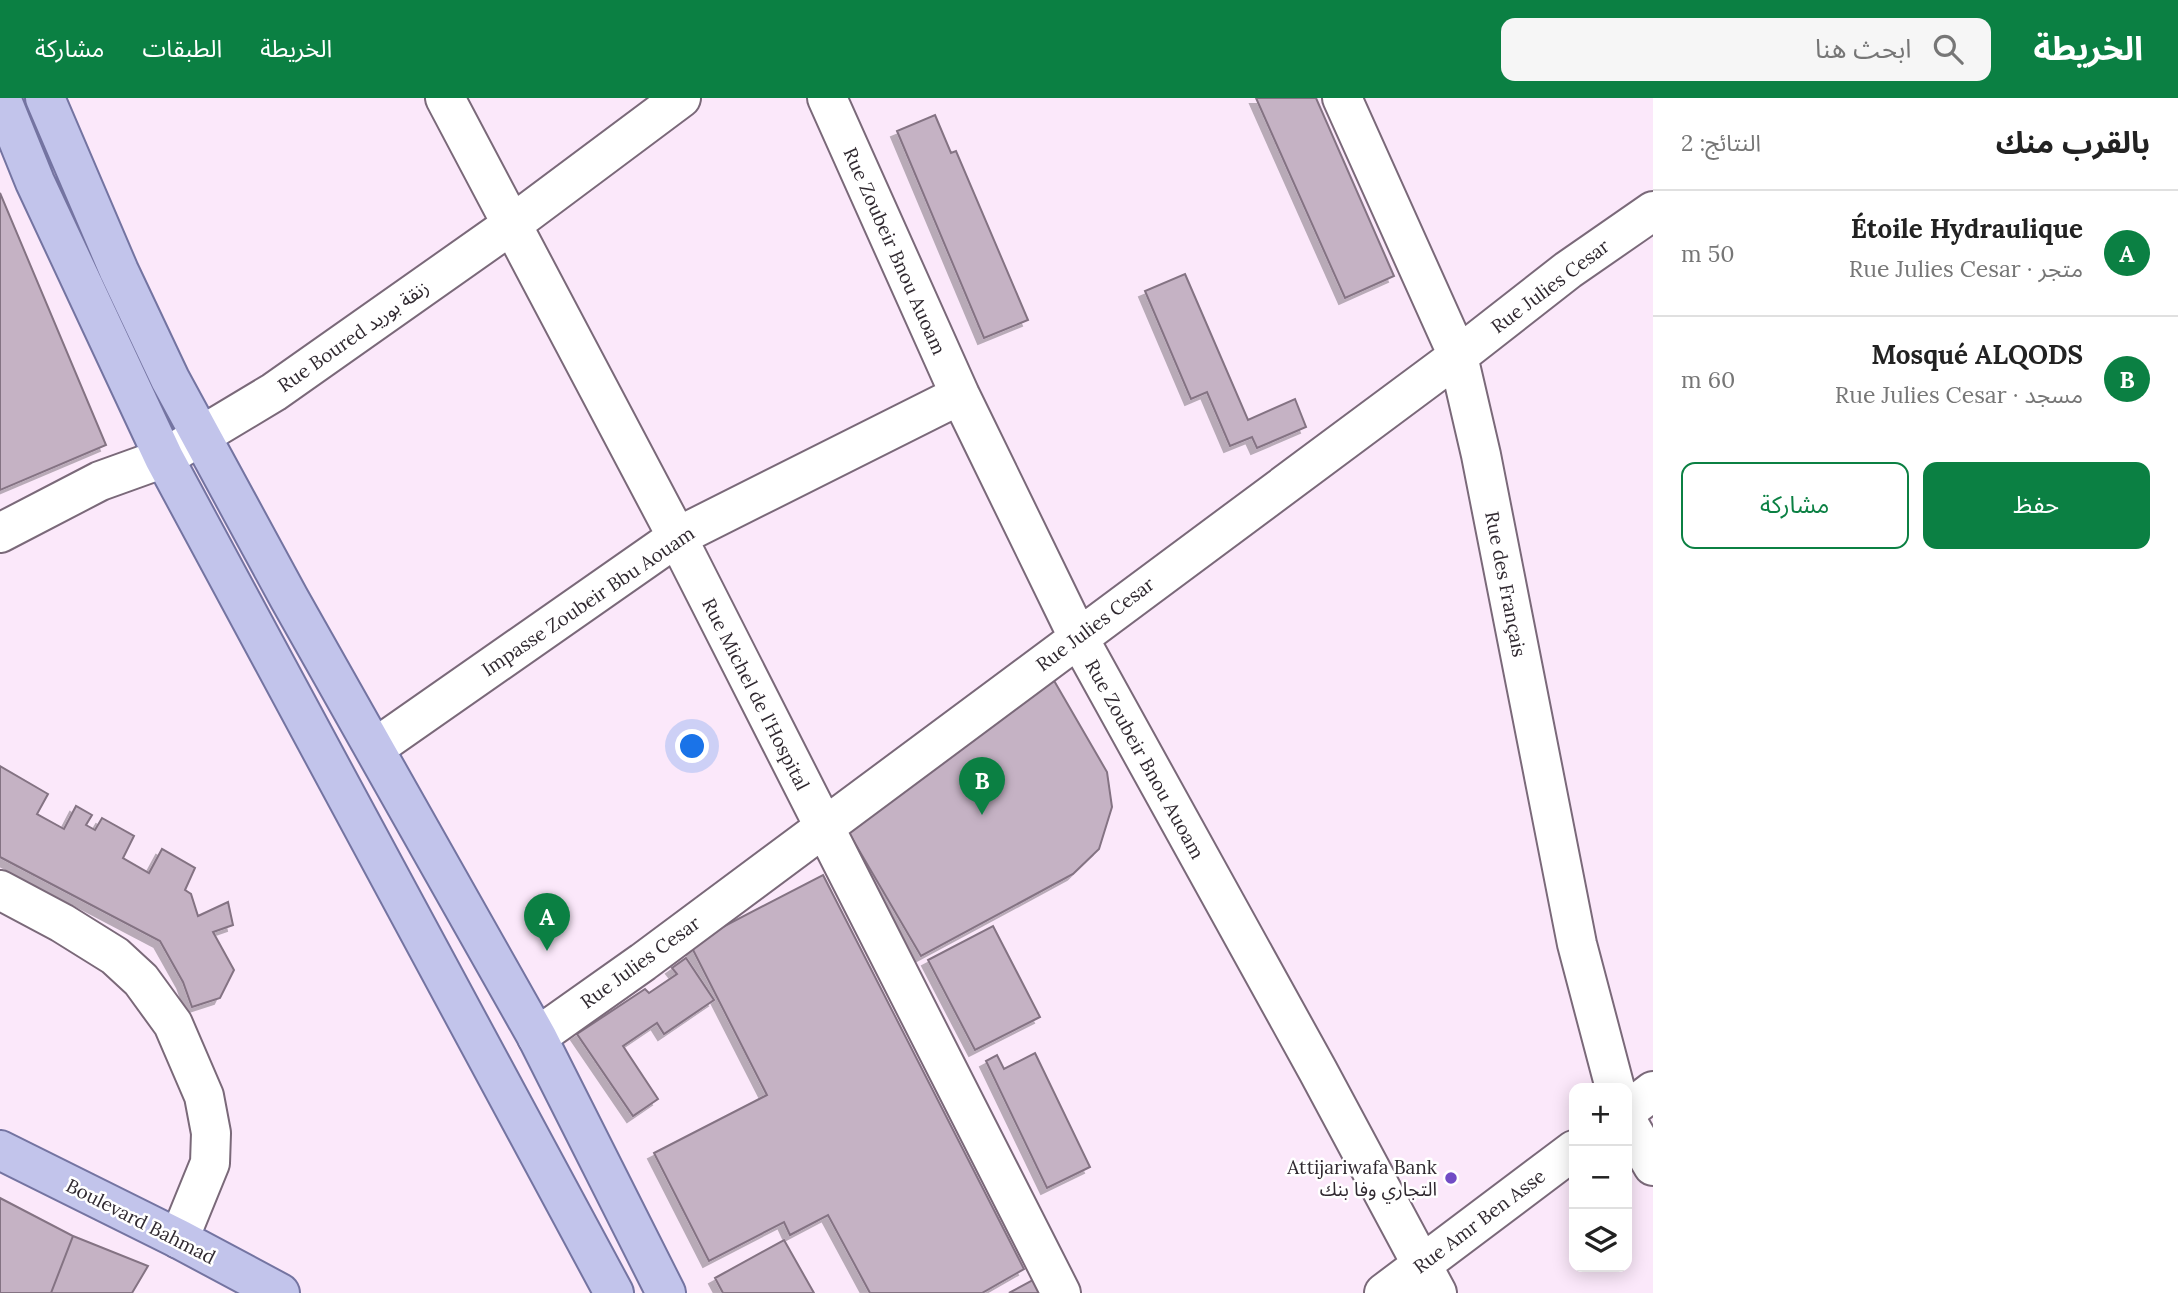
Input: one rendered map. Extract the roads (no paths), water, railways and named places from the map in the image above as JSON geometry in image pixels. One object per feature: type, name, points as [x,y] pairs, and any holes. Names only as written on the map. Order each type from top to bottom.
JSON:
[{"type":"main road","points":[[1,98],[35,182],[164,458],[614,1293]]},
{"type":"main road","points":[[45,98],[119,271],[170,379],[289,598],[537,1037],[666,1293]]},
{"type":"main road","name":"Boulevard Bahmad","points":[[0,1150],[179,1239],[280,1293]]},
{"type":"street","name":"Rue Michel de l'Hospital","points":[[445,98],[677,537],[1061,1293]]},
{"type":"street","name":"Rue Boured زنقة بوريد","points":[[0,533],[110,476],[164,458],[274,392],[511,225],[681,98]]},
{"type":"street","name":"Rue Zoubeir Bnou Auoam","points":[[827,98],[960,394],[1077,637],[1318,1071],[1429,1279]]},
{"type":"street","name":"Rue des Français","points":[[1342,98],[1458,356],[1478,444],[1577,944],[1614,1083]]},
{"type":"street","name":"Rue Julies Cesar","points":[[537,1037],[643,962],[1458,356],[1568,270],[1653,211]]},
{"type":"street","name":"Impasse Zoubeir Bbu Aouam","points":[[375,748],[677,537],[960,394]]},
{"type":"street","points":[[0,890],[62,923],[115,956],[141,980],[173,1024],[204,1096],[211,1133],[210,1163],[179,1239]]},
{"type":"street","points":[[1632,1107],[1653,1091]]},
{"type":"street","points":[[1632,1130],[1653,1166]]},
{"type":"street","name":"Rue Amr Ben Asse","points":[[1384,1293],[1429,1279],[1569,1154]]},
{"type":"place","name":"Mosqué ALQODS","points":[[982,815]]},
{"type":"place","name":"Étoile Hydraulique","points":[[547,951]]},
{"type":"place","name":"Attijariwafa Bank التجاري وفا بنك","points":[[1451,1178]]}]
